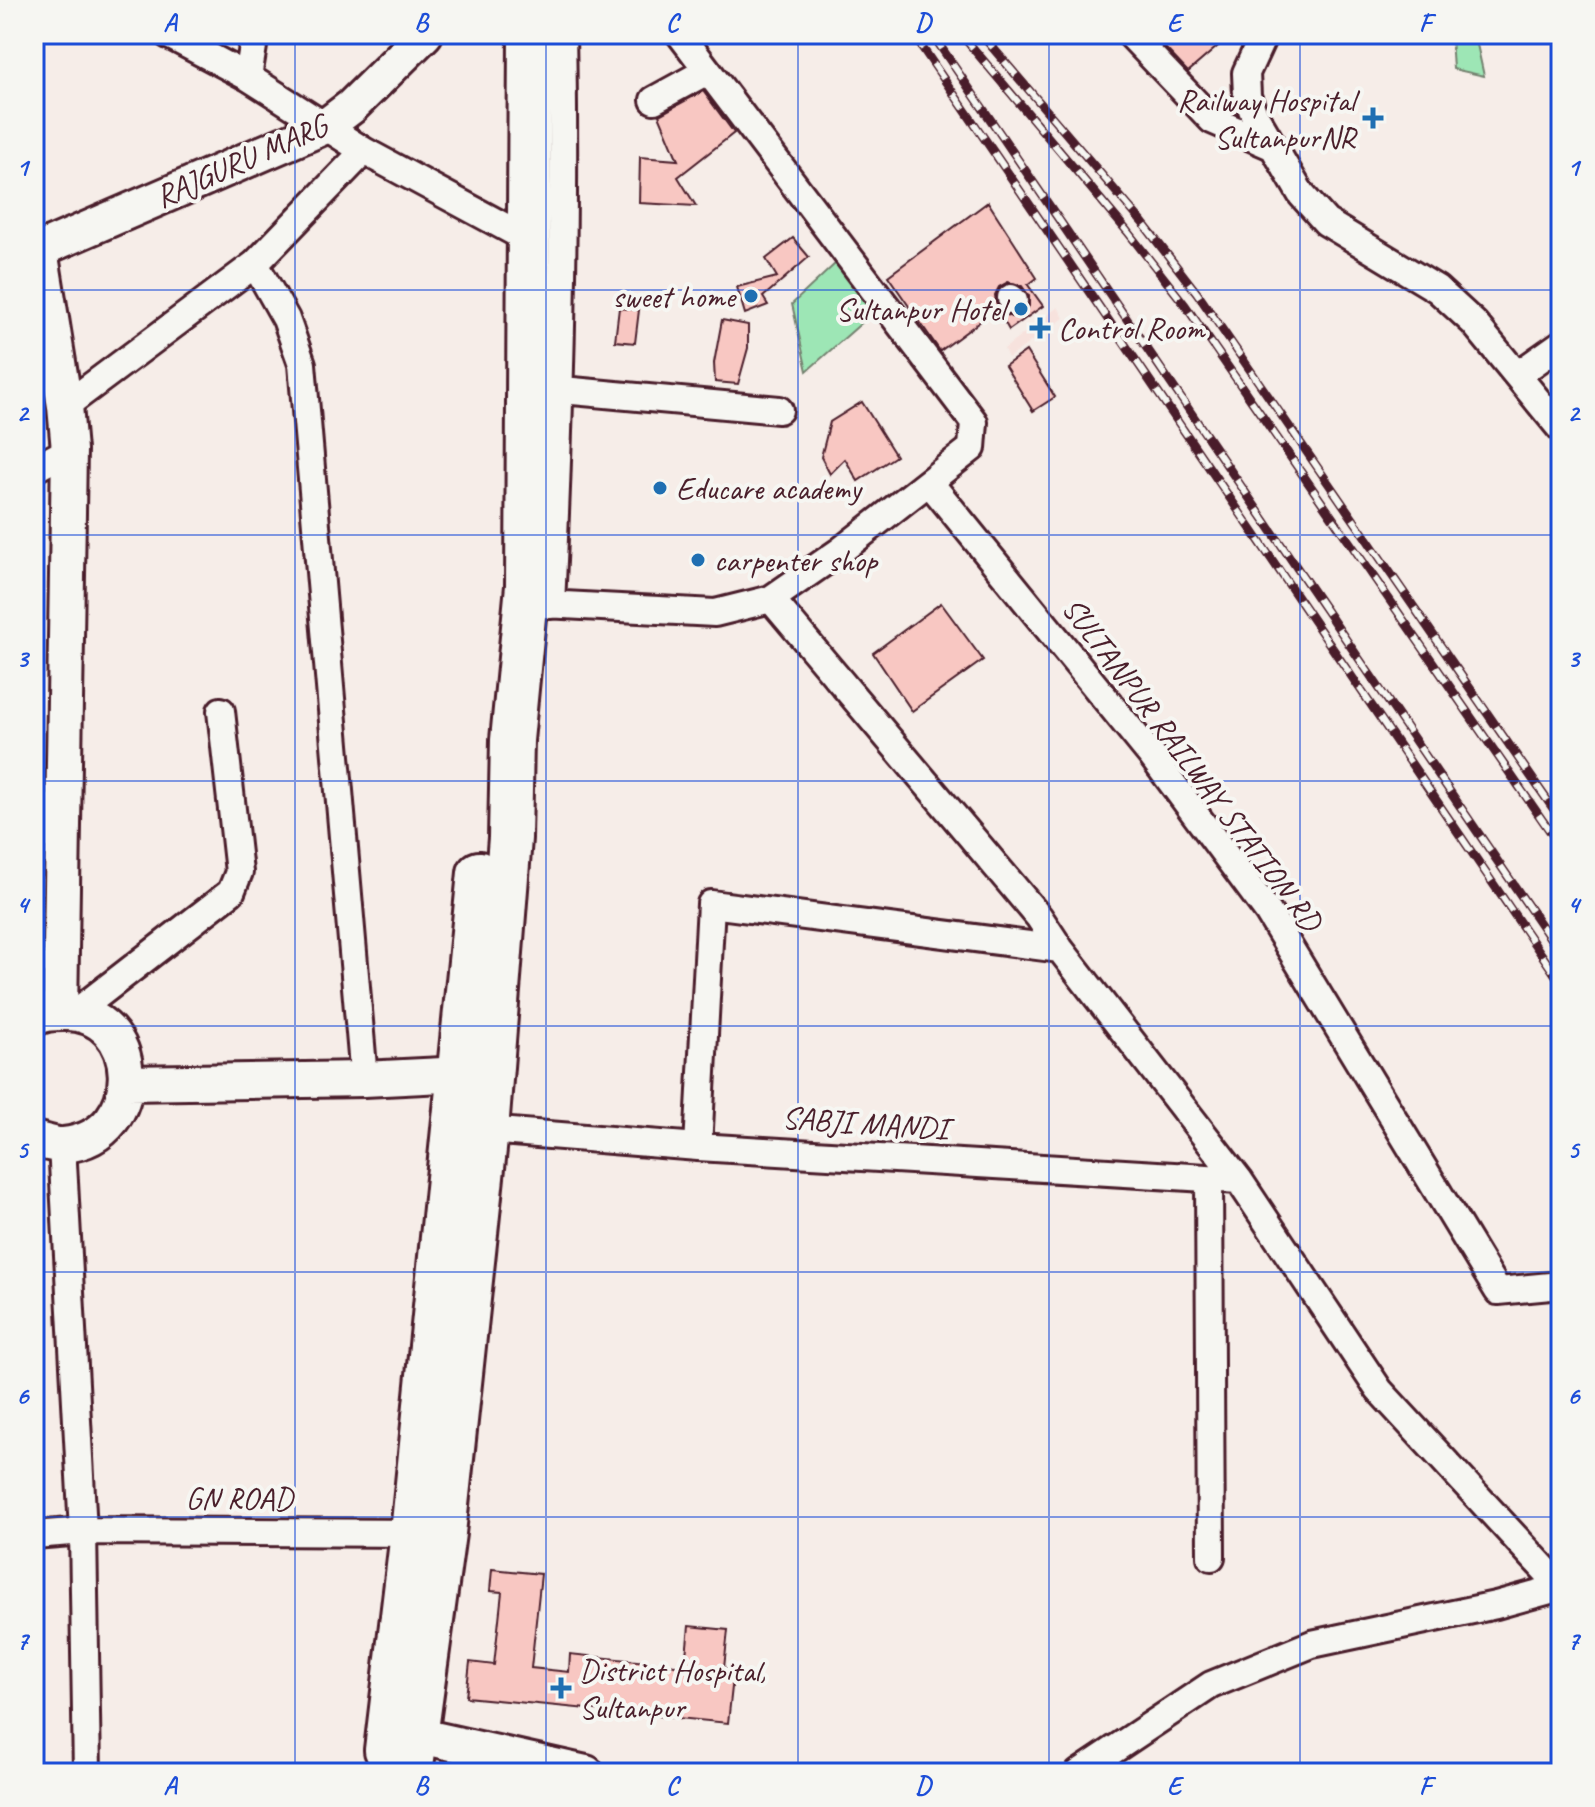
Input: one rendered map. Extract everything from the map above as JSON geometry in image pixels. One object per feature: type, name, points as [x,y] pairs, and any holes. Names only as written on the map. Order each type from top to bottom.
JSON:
[{"type":"main road","points":[[414,1754],[428,1533],[474,1074],[510,838],[512,740],[534,598],[530,34]]},
{"type":"main road","points":[[383,1773],[428,1533],[487,1130],[474,1074]]},
{"type":"street","points":[[167,34],[248,77],[364,151],[518,234]]},
{"type":"street","points":[[248,77],[255,34]]},
{"type":"street","name":"RAJGURU MARG","points":[[37,251],[326,126],[351,107],[425,34]]},
{"type":"street","points":[[518,34],[518,234],[510,588],[514,596],[715,613],[771,599],[839,552],[972,448],[974,422],[680,34]]},
{"type":"street","points":[[534,598],[562,390],[565,191],[562,34]]},
{"type":"street","points":[[1130,34],[1212,120],[1274,147]]},
{"type":"street","points":[[1264,34],[1246,73],[1247,96],[1301,194],[1326,222],[1437,289],[1474,323],[1561,429]]},
{"type":"street","points":[[654,100],[707,71]]},
{"type":"street","points":[[65,406],[255,264],[364,151]]},
{"type":"street","points":[[37,251],[65,406],[69,450],[56,1015]]},
{"type":"street","points":[[255,264],[286,319],[302,364],[364,1079]]},
{"type":"street","points":[[1517,375],[1561,344]]},
{"type":"street","points":[[562,390],[779,410]]},
{"type":"street","points":[[34,469],[69,450]]},
{"type":"street","name":"SULTANPUR RAILWAY STATION RD","points":[[929,482],[1152,756],[1268,912],[1498,1291],[1561,1285]]},
{"type":"street","points":[[771,599],[1039,917],[1060,949],[1239,1180],[1379,1390],[1561,1587],[1496,1605],[1312,1644],[1211,1685],[1079,1773]]},
{"type":"street","points":[[56,1015],[231,892],[237,883],[239,872],[221,711]]},
{"type":"street","points":[[698,1147],[711,904],[1060,949]]},
{"type":"street","points":[[56,1015],[104,1026],[123,1051],[128,1083],[118,1114],[94,1136],[48,1142],[83,1531],[87,1773]]},
{"type":"street","points":[[128,1083],[474,1074]]},
{"type":"street","name":"SABJI MANDI","points":[[487,1130],[698,1147],[1239,1180]]},
{"type":"street","points":[[1209,1179],[1211,1557]]},
{"type":"street","name":"GN ROAD","points":[[34,1535],[83,1531],[428,1533]]},
{"type":"street","points":[[414,1754],[586,1773]]},
{"type":"shaded area","name":"Control Room","points":[[1058,307],[1064,318],[1008,358],[1004,349]]},
{"type":"green space","points":[[1451,37],[1476,40],[1484,76],[1453,69]]},
{"type":"green space","points":[[836,263],[874,312],[807,371],[792,304]]},
{"type":"building","points":[[1152,34],[1232,34],[1188,72]]},
{"type":"building","points":[[703,91],[734,133],[678,177],[696,206],[639,203],[640,157],[678,160],[659,115]]},
{"type":"building","points":[[988,202],[1037,278],[1028,285],[1043,306],[1009,330],[997,309],[940,351],[888,276]],"holes":[[[1008,282],[1022,286],[1029,296],[1029,306],[1019,316],[1011,317],[1003,313],[996,303],[995,295],[999,287]]]},
{"type":"building","points":[[793,238],[809,257],[763,297],[768,305],[745,314],[737,287],[777,277],[766,259]]},
{"type":"building","points":[[619,308],[639,310],[635,343],[615,341]]},
{"type":"building","points":[[722,320],[748,325],[748,348],[738,384],[715,382],[714,363]]},
{"type":"building","points":[[1026,351],[1055,397],[1033,411],[1005,366]]},
{"type":"building","points":[[862,402],[896,456],[858,481],[845,459],[830,474],[821,457],[830,422]]},
{"type":"building","points":[[941,603],[983,660],[912,711],[873,653]]},
{"type":"building","points":[[492,1569],[541,1574],[531,1668],[569,1672],[570,1654],[685,1666],[689,1626],[728,1630],[724,1668],[734,1669],[728,1723],[466,1697],[470,1662],[494,1665],[502,1592],[490,1591]]},
{"type":"railway","points":[[913,34],[1561,983]]},
{"type":"railway","points":[[932,34],[1561,954]]},
{"type":"railway","points":[[961,34],[1127,231],[1185,305],[1561,847]]},
{"type":"railway","points":[[981,34],[1142,222],[1197,293],[1561,820]]},
{"type":"place","name":"Railway Hospital SultanpurNR","points":[[1373,118]]},
{"type":"place","name":"sweet home","points":[[751,296]]},
{"type":"place","name":"Sultanpur Hotel","points":[[1021,309]]},
{"type":"place","name":"Control Room","points":[[1040,328]]},
{"type":"place","name":"Educare academy","points":[[660,488]]},
{"type":"place","name":"carpenter shop","points":[[698,560]]},
{"type":"place","name":"District Hospital, Sultanpur","points":[[561,1688]]}]
